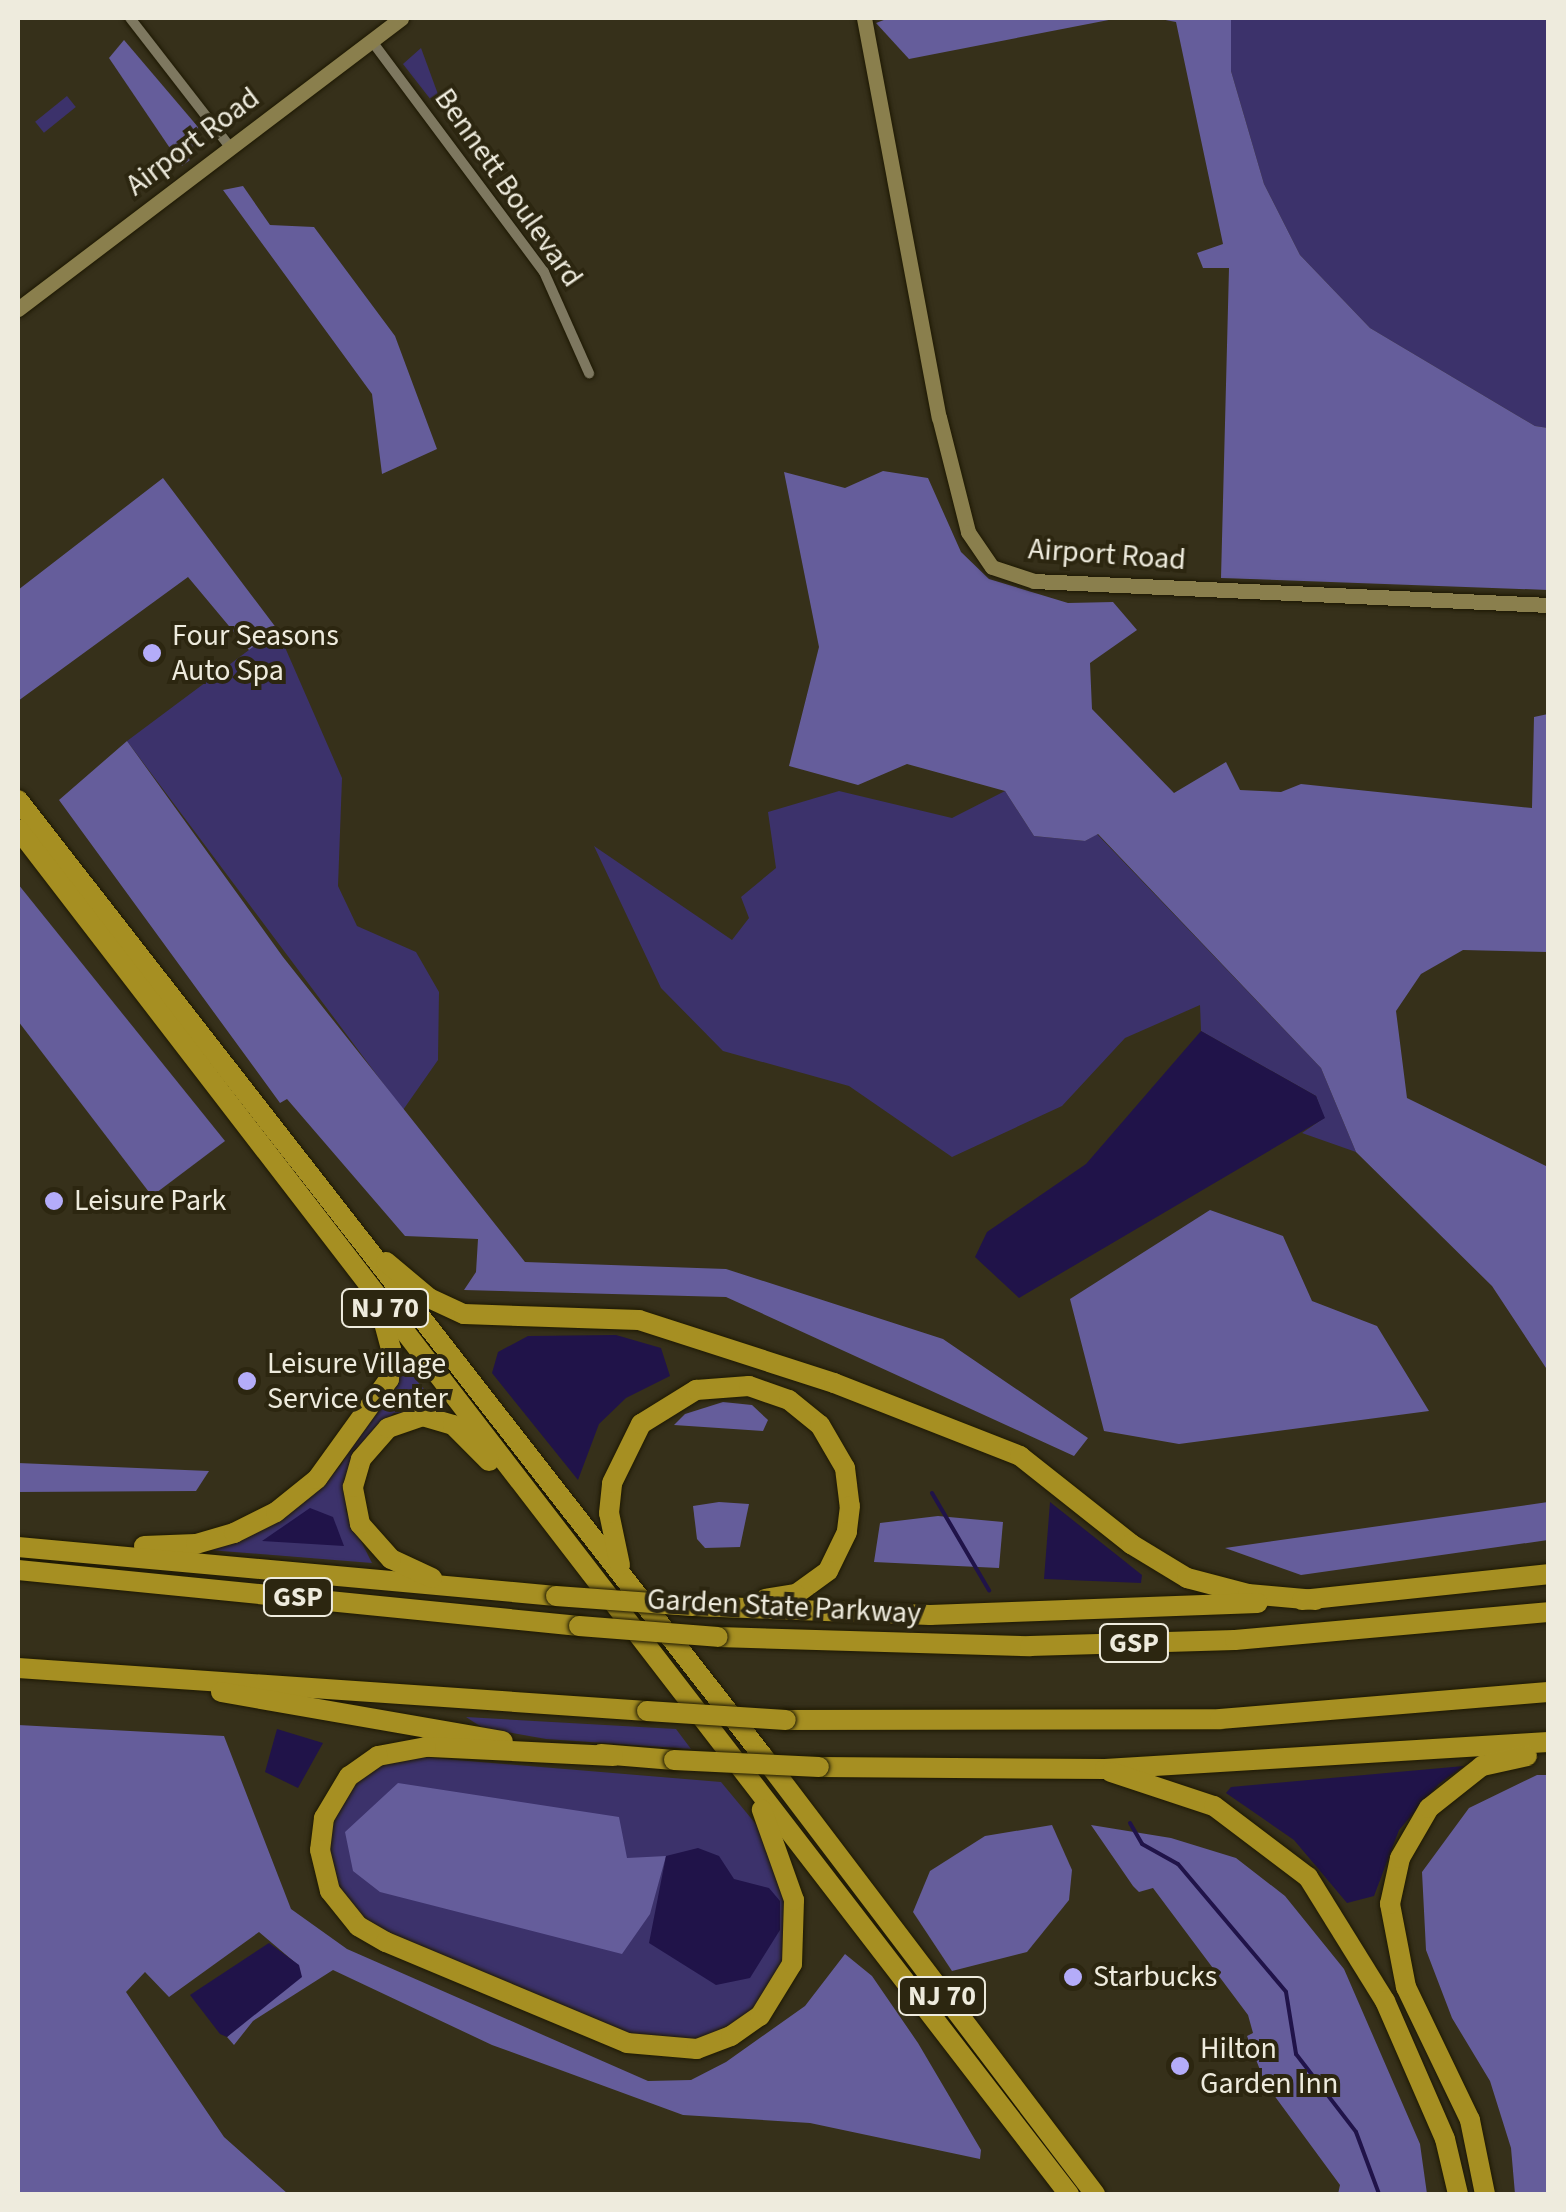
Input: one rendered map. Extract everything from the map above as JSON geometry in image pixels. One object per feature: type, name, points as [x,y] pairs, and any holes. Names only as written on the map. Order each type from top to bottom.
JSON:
[{"type":"highway","name":"NJ 70","points":[[18,800],[625,1580],[1095,2194]]},
{"type":"highway","name":"NJ 70","points":[[18,829],[1070,2194]]},
{"type":"highway","points":[[352,1232],[429,1298],[464,1314],[622,1318],[691,1333],[1020,1456],[1132,1544],[1187,1578],[1248,1594],[1316,1600]]},
{"type":"highway","points":[[103,1554],[234,1533],[276,1512],[316,1480],[389,1379],[390,1337],[368,1286]]},
{"type":"highway","points":[[625,1580],[609,1513],[612,1483],[641,1424],[696,1390],[729,1385],[768,1391],[808,1413],[838,1451],[849,1487],[847,1532],[839,1554],[816,1582],[789,1596],[729,1607]]},
{"type":"highway","points":[[453,1586],[391,1559],[360,1524],[354,1486],[365,1451],[397,1423],[437,1418],[518,1481]]},
{"type":"highway","points":[[18,1547],[692,1606],[1003,1614],[1316,1600],[1548,1574]]},
{"type":"highway","name":"Garden State Parkway","points":[[18,1570],[718,1637],[1030,1646],[1235,1640],[1548,1612]]},
{"type":"highway","points":[[18,1668],[786,1720],[1220,1719],[1548,1692]]},
{"type":"highway","points":[[166,1678],[270,1704],[613,1756]]},
{"type":"highway","points":[[752,1785],[791,1888],[794,1953],[760,2016],[696,2049],[627,2043],[386,1942],[358,1926],[330,1891],[320,1850],[324,1818],[349,1776],[378,1756],[426,1747],[819,1767],[1104,1769],[1548,1742]]},
{"type":"highway","points":[[1484,2194],[1470,2120],[1406,1987],[1390,1904],[1400,1858],[1444,1792],[1482,1766],[1548,1752]]},
{"type":"highway","points":[[1104,1769],[1214,1806],[1308,1876],[1385,2001],[1446,2139],[1458,2194]]},
{"type":"street","points":[[130,18],[232,148]]},
{"type":"street","name":"Airport Road","points":[[18,309],[401,18]]},
{"type":"street","name":"Airport Road","points":[[864,18],[939,417],[968,532],[992,567],[1034,581],[1548,605]]},
{"type":"street","name":"Bennett Boulevard","points":[[371,40],[544,272],[590,373]]},
{"type":"shaded area","points":[[889,18],[1119,18],[909,59],[876,23]]},
{"type":"shaded area","points":[[1155,18],[1231,18],[1231,71],[1264,184],[1300,255],[1370,328],[1535,426],[1548,428],[1548,590],[1221,578],[1229,268],[1203,268],[1197,253],[1223,244],[1176,22]]},
{"type":"shaded area","points":[[1231,18],[1548,18],[1548,428],[1535,426],[1370,328],[1300,255],[1264,184],[1231,71]]},
{"type":"shaded area","points":[[124,40],[198,127],[190,160],[182,166],[109,58]]},
{"type":"shaded area","points":[[421,48],[439,97],[431,100],[403,64]]},
{"type":"shaded area","points":[[67,96],[76,107],[44,133],[35,122]]},
{"type":"shaded area","points":[[243,186],[270,225],[314,227],[395,336],[437,449],[382,474],[372,394],[223,190]]},
{"type":"shaded area","points":[[883,471],[928,478],[961,552],[989,579],[1068,603],[1113,602],[1137,630],[1090,663],[1092,709],[1174,793],[1226,762],[1240,790],[1281,792],[1301,784],[1532,808],[1534,717],[1548,714],[1548,952],[1463,950],[1421,974],[1396,1011],[1407,1098],[1548,1167],[1548,1371],[1492,1286],[1356,1152],[1321,1068],[1098,834],[1085,841],[1034,836],[1005,791],[907,764],[858,785],[789,766],[819,647],[784,472],[845,488]]},
{"type":"shaded area","points":[[163,478],[277,629],[249,650],[188,577],[18,701],[18,590]]},
{"type":"shaded area","points":[[277,629],[342,778],[338,886],[357,926],[416,952],[439,992],[438,1060],[403,1110],[127,741]]},
{"type":"shaded area","points":[[127,741],[283,957],[525,1262],[726,1269],[943,1339],[1088,1438],[1074,1456],[726,1297],[464,1290],[476,1272],[478,1239],[405,1236],[287,1099],[280,1103],[59,800]]},
{"type":"shaded area","points":[[839,791],[952,818],[1005,791],[1034,836],[1085,841],[1097,834],[1321,1068],[1356,1152],[1302,1133],[1324,1118],[1316,1096],[1201,1031],[1200,1005],[1125,1038],[1062,1106],[952,1157],[849,1086],[723,1051],[661,988],[594,846],[732,940],[749,918],[741,897],[776,868],[768,812]]},
{"type":"shaded area","points":[[18,884],[225,1141],[152,1196],[18,1021]]},
{"type":"shaded area","points":[[1201,1031],[1316,1096],[1325,1118],[1019,1298],[975,1257],[987,1232],[1086,1164]]},
{"type":"shaded area","points":[[1210,1210],[1283,1236],[1312,1301],[1377,1326],[1429,1411],[1179,1444],[1104,1431],[1070,1299]]},
{"type":"shaded area","points":[[616,1335],[661,1348],[670,1376],[626,1398],[599,1424],[578,1480],[492,1373],[498,1352],[528,1336]]},
{"type":"shaded area","points":[[400,1361],[446,1415],[394,1413],[352,1452],[346,1511],[372,1563],[196,1549],[321,1487],[341,1465]]},
{"type":"shaded area","points":[[723,1402],[752,1405],[768,1420],[763,1431],[674,1425],[685,1414]]},
{"type":"shaded area","points":[[18,1463],[209,1471],[196,1491],[18,1492]]},
{"type":"shaded area","points":[[719,1502],[749,1504],[740,1547],[705,1548],[697,1539],[693,1506]]},
{"type":"shaded area","points":[[1050,1502],[1142,1575],[1141,1583],[1044,1579]]},
{"type":"shaded area","points":[[1548,1502],[1548,1540],[1301,1575],[1225,1548]]},
{"type":"shaded area","points":[[310,1508],[333,1517],[344,1546],[262,1541]]},
{"type":"shaded area","points":[[938,1516],[1003,1522],[999,1568],[874,1562],[880,1523]]},
{"type":"shaded area","points":[[466,1717],[676,1729],[691,1749],[546,1739],[483,1728]]},
{"type":"shaded area","points":[[18,1725],[224,1736],[291,1909],[347,1949],[648,2081],[691,2080],[726,2062],[805,2006],[845,1954],[872,1976],[918,2043],[981,2150],[980,2159],[810,2123],[683,2115],[492,2045],[333,1970],[253,2021],[234,2045],[227,2037],[298,1965],[259,1932],[169,1997],[145,1972],[126,1992],[224,2137],[288,2194],[18,2194]]},
{"type":"shaded area","points":[[277,1729],[323,1743],[298,1788],[265,1772]]},
{"type":"shaded area","points":[[409,1756],[721,1782],[760,1829],[783,1882],[788,1957],[747,2020],[697,2043],[645,2043],[362,1923],[329,1877],[326,1829],[344,1791],[379,1764]]},
{"type":"shaded area","points":[[1464,1766],[1439,1784],[1399,1830],[1374,1896],[1347,1903],[1294,1840],[1226,1793],[1231,1787]]},
{"type":"shaded area","points":[[1537,1775],[1548,1775],[1548,2194],[1515,2194],[1511,2148],[1490,2081],[1452,2018],[1426,1950],[1422,1872],[1469,1808]]},
{"type":"shaded area","points":[[398,1783],[619,1817],[627,1858],[666,1856],[650,1914],[622,1954],[380,1892],[353,1871],[345,1832]]},
{"type":"shaded area","points":[[1052,1825],[1072,1870],[1069,1900],[1027,1952],[952,1971],[913,1912],[930,1871],[985,1836]]},
{"type":"shaded area","points":[[1091,1825],[1171,1838],[1236,1858],[1285,1896],[1344,1969],[1420,2144],[1427,2194],[1338,2194],[1340,2185],[1265,2083],[1247,2036],[1253,2033],[1248,2015],[1153,1888],[1139,1892],[1133,1886]]},
{"type":"shaded area","points":[[698,1848],[719,1856],[734,1879],[769,1888],[780,1901],[780,1930],[750,1978],[716,1985],[649,1943],[666,1856]]},
{"type":"shaded area","points":[[269,1943],[299,1965],[302,1977],[227,2037],[220,2034],[190,1995]]},
{"type":"waterway","points":[[932,1493],[989,1590]]},
{"type":"waterway","points":[[1130,1823],[1142,1844],[1178,1864],[1286,1992],[1296,2054],[1356,2132],[1379,2194]]},
{"type":"place","name":"Four Seasons Auto Spa","points":[[152,653]]},
{"type":"place","name":"Leisure Park","points":[[54,1201]]},
{"type":"place","name":"Leisure Village Service Center","points":[[247,1381]]},
{"type":"place","name":"Starbucks","points":[[1073,1977]]},
{"type":"place","name":"Hilton Garden Inn","points":[[1180,2066]]}]
